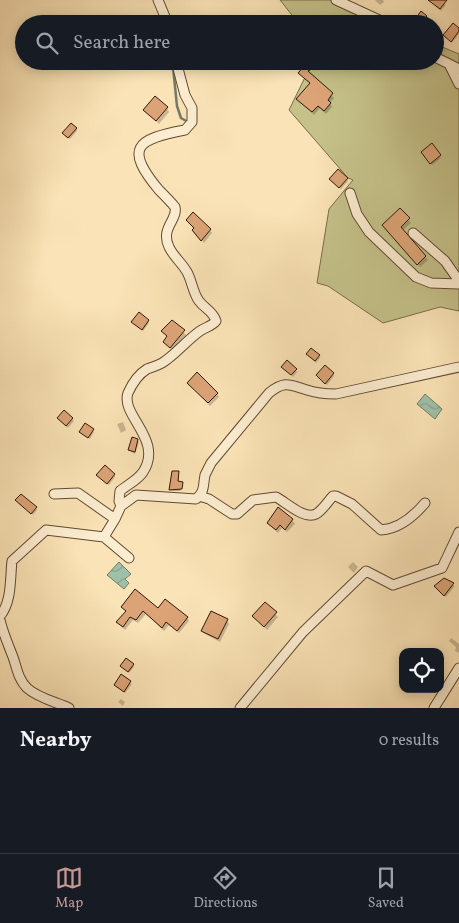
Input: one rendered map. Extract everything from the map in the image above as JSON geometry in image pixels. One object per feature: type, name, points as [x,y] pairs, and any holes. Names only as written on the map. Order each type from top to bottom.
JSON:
[{"type":"street","points":[[158,0],[164,15]]},
{"type":"street","points":[[336,0],[368,15]]},
{"type":"street","points":[[444,62],[456,68]]},
{"type":"street","points":[[456,68],[450,66],[459,84]]},
{"type":"street","points":[[121,506],[119,501],[120,491],[143,473],[149,457],[147,442],[126,399],[129,392],[138,377],[147,370],[162,363],[194,336],[216,321],[212,312],[199,301],[194,293],[188,274],[170,249],[166,238],[167,229],[176,212],[175,208],[149,176],[140,163],[138,155],[138,150],[142,144],[163,134],[185,130],[192,122],[192,108],[185,95],[178,70]]},
{"type":"street","points":[[350,193],[357,214],[369,232],[416,277],[431,283],[459,282]]},
{"type":"street","points":[[413,232],[444,261],[459,282]]},
{"type":"street","points":[[104,537],[121,506],[136,495],[196,499],[204,489],[206,473],[211,463],[248,420],[256,407],[269,393],[281,385],[288,384],[307,390],[336,394],[459,367]]},
{"type":"street","points":[[54,494],[78,493],[115,519]]},
{"type":"street","points":[[199,496],[209,499],[232,514],[237,514],[253,500],[276,497],[309,516],[317,514],[333,496],[336,496],[352,504],[381,530],[401,524],[425,503]]},
{"type":"street","points":[[0,616],[5,610],[9,592],[12,561],[46,530],[104,537],[129,558]]},
{"type":"street","points":[[240,708],[303,632],[366,571],[393,585],[442,568],[459,532]]},
{"type":"street","points":[[0,620],[16,673],[27,688],[44,698],[69,708]]},
{"type":"street","points":[[434,708],[459,668]]},
{"type":"shaded area","points":[[280,0],[334,0],[368,15],[292,15]]},
{"type":"shaded area","points":[[444,48],[459,54],[459,311],[440,307],[383,323],[328,286],[317,283],[329,209],[353,180],[348,178],[289,110],[309,70],[444,70]]},
{"type":"water","points":[[425,394],[442,409],[435,419],[417,404]]},
{"type":"water","points":[[119,562],[131,574],[125,579],[129,583],[124,589],[107,575]]},
{"type":"building","points":[[428,0],[447,0],[440,9]]},
{"type":"building","points":[[453,23],[459,28],[451,42],[444,34]]},
{"type":"building","points":[[301,70],[310,70],[308,71],[333,93],[328,100],[331,103],[324,111],[318,106],[312,112],[296,99],[310,83],[298,73]]},
{"type":"building","points":[[155,96],[168,107],[156,121],[143,110]]},
{"type":"building","points":[[71,123],[77,128],[68,138],[62,133]]},
{"type":"building","points":[[432,143],[441,155],[430,164],[421,152]]},
{"type":"building","points":[[338,169],[348,178],[339,188],[329,179]]},
{"type":"building","points":[[400,208],[410,218],[401,227],[426,256],[417,265],[382,225]]},
{"type":"building","points":[[193,212],[211,229],[201,241],[192,230],[194,228],[186,220]]},
{"type":"building","points":[[139,312],[149,320],[142,330],[131,322]]},
{"type":"building","points":[[172,320],[185,330],[170,348],[163,342],[167,336],[161,331]]},
{"type":"building","points":[[311,348],[320,355],[315,361],[306,354]]},
{"type":"building","points":[[287,360],[297,369],[291,375],[281,367]]},
{"type":"building","points":[[325,365],[334,373],[325,384],[316,375]]},
{"type":"building","points":[[197,372],[218,393],[208,403],[187,383]]},
{"type":"building","points":[[64,410],[73,418],[66,426],[57,418]]},
{"type":"building","points":[[85,423],[94,429],[88,438],[79,432]]},
{"type":"building","points":[[132,437],[138,439],[135,452],[128,450]]},
{"type":"building","points":[[105,465],[115,474],[107,484],[96,475]]},
{"type":"building","points":[[172,471],[179,471],[178,481],[183,482],[182,489],[169,490]]},
{"type":"building","points":[[21,494],[37,507],[31,514],[15,500]]},
{"type":"building","points":[[278,507],[293,519],[285,530],[280,525],[276,530],[267,523]]},
{"type":"building","points":[[444,578],[454,583],[444,596],[434,586]]},
{"type":"building","points":[[135,589],[158,608],[165,599],[188,617],[177,631],[166,622],[162,628],[143,611],[136,620],[130,617],[123,627],[116,622],[126,611],[121,607]]},
{"type":"building","points":[[265,602],[277,612],[264,627],[252,616]]},
{"type":"building","points":[[211,611],[228,619],[218,639],[201,631]]},
{"type":"building","points":[[126,658],[134,664],[128,672],[120,666]]},
{"type":"building","points":[[121,674],[131,681],[124,692],[114,685]]},
{"type":"waterway","points":[[173,70],[177,106],[181,118],[188,122]]}]
